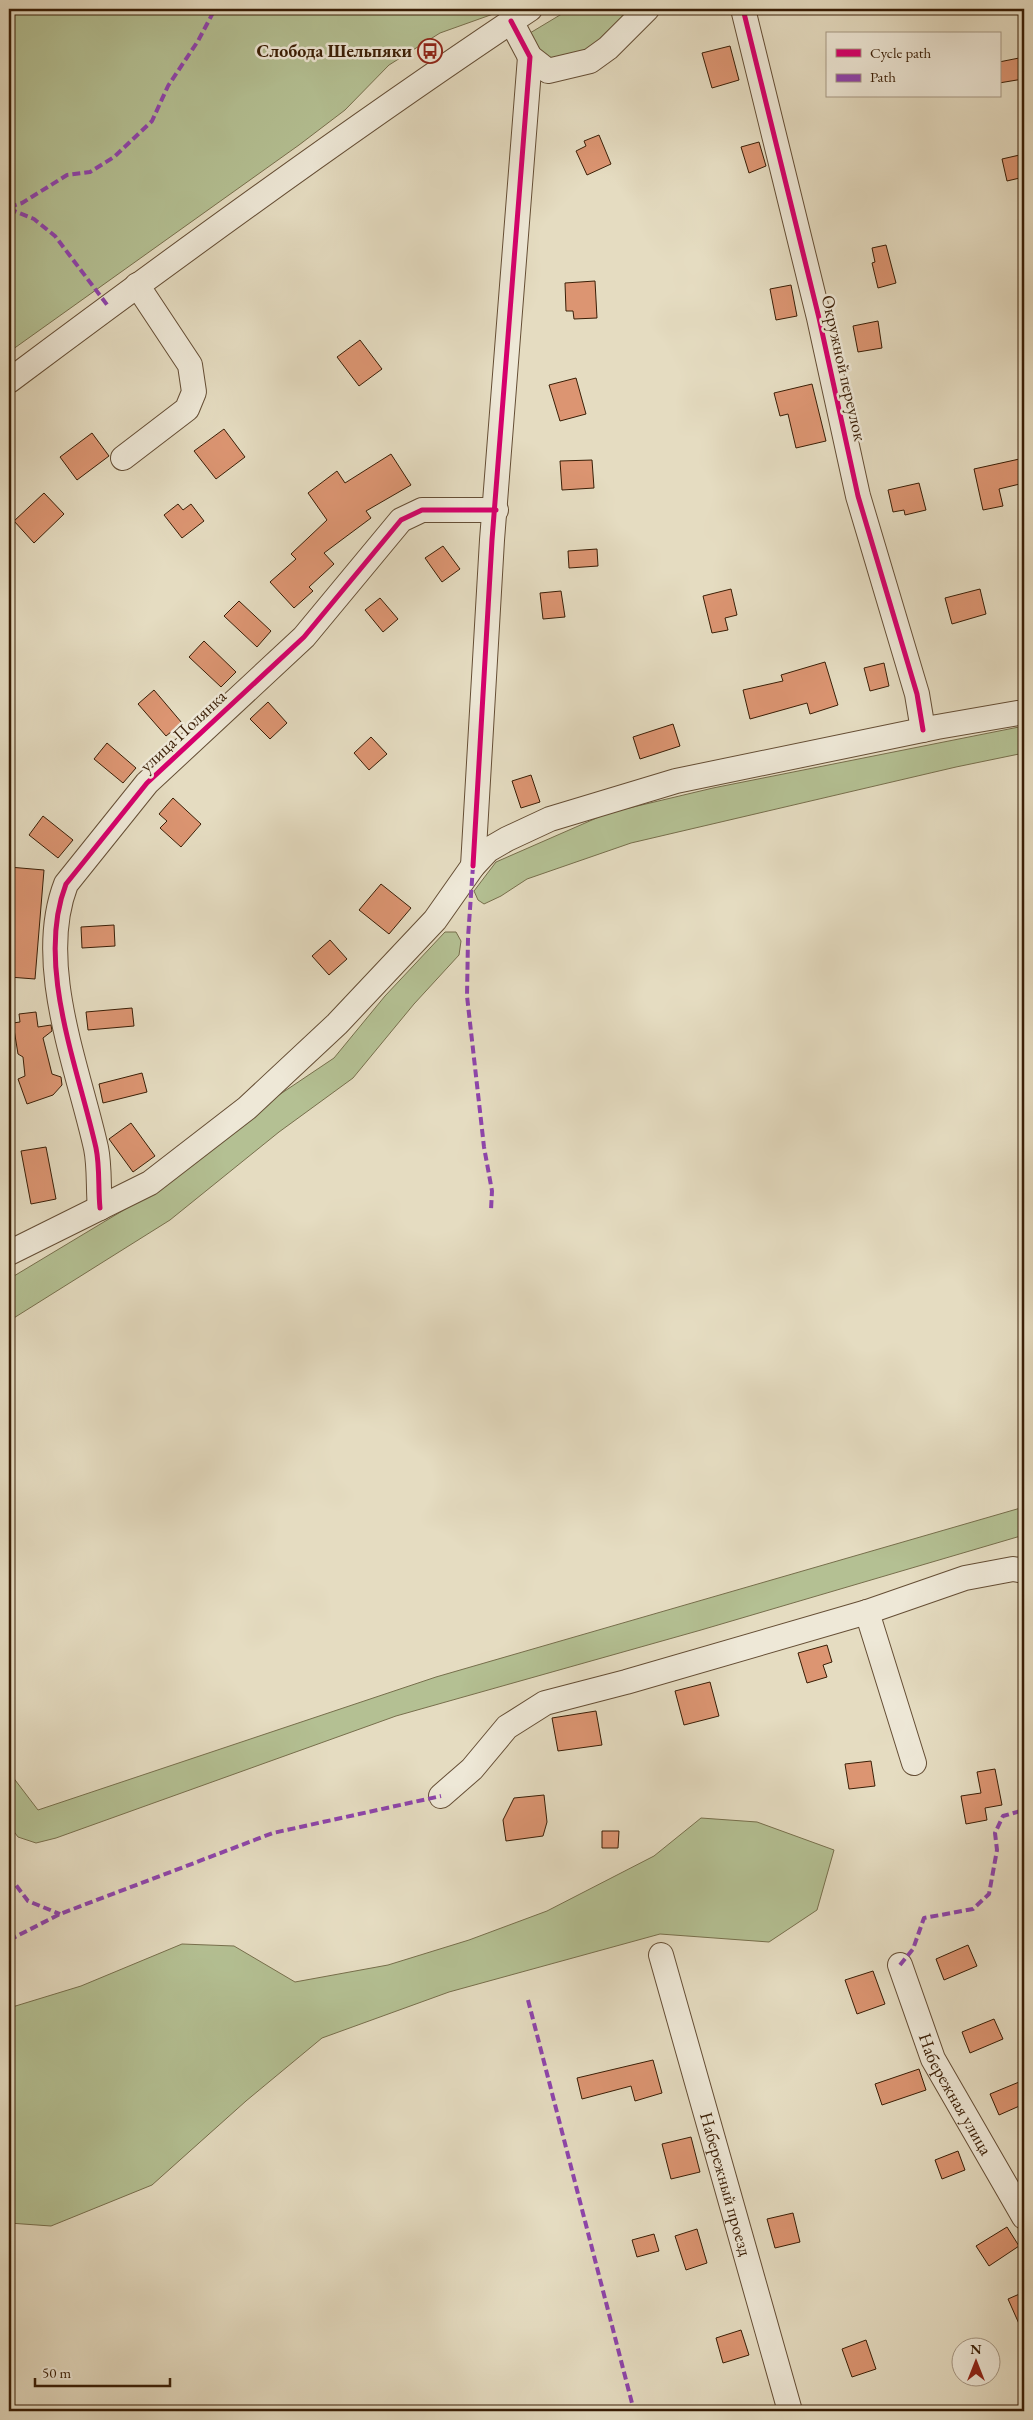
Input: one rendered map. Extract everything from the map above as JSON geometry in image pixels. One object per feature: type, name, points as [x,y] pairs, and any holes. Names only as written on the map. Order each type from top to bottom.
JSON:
[{"type":"street","points":[[530,57],[548,71],[590,61],[608,48],[648,9]]},
{"type":"street","name":"Окружной переулок","points":[[743,9],[819,318],[858,496],[917,694],[924,730]]},
{"type":"street","points":[[9,381],[137,285],[398,97],[521,15],[530,57],[492,550],[473,866]]},
{"type":"street","points":[[123,458],[187,409],[194,392],[190,365],[137,285]]},
{"type":"street","name":"улица Полянка","points":[[100,1208],[96,1150],[67,1032],[56,960],[55,923],[59,901],[66,884],[147,784],[304,637],[401,520],[422,510],[496,510]]},
{"type":"street","points":[[9,1253],[150,1183],[247,1108],[337,1024],[394,964],[435,920],[473,866],[488,850],[550,819],[667,784],[924,730],[1024,712]]},
{"type":"street","points":[[441,1796],[472,1769],[507,1727],[545,1703],[626,1682],[867,1612],[965,1578],[1013,1569],[1024,1571]]},
{"type":"street","points":[[867,1612],[914,1763]]},
{"type":"street","name":"Набережный проезд","points":[[661,1955],[790,2411]]},
{"type":"street","name":"Набережная улица","points":[[900,1965],[933,2059],[1024,2217]]},
{"type":"green space","points":[[9,9],[502,9],[496,13],[440,33],[389,65],[345,110],[299,145],[9,352]]},
{"type":"green space","points":[[570,9],[636,9],[609,38],[565,63],[538,57],[530,33]]},
{"type":"green space","points":[[1024,726],[1024,753],[956,767],[631,843],[527,879],[501,896],[484,904],[478,900],[474,891],[496,862],[608,813],[713,788]]},
{"type":"green space","points":[[445,932],[456,932],[461,941],[459,955],[414,1004],[353,1078],[279,1132],[170,1220],[9,1321],[9,1279],[152,1193],[267,1103],[334,1058],[385,996]]},
{"type":"green space","points":[[1024,1507],[1024,1535],[701,1630],[396,1716],[56,1838],[36,1843],[18,1837],[9,1825],[9,1772],[38,1810],[436,1677]]},
{"type":"green space","points":[[701,1818],[757,1822],[834,1850],[817,1910],[769,1942],[660,1934],[449,1992],[322,2038],[246,2101],[152,2185],[51,2226],[9,2223],[9,2008],[81,1986],[182,1944],[234,1946],[295,1982],[388,1965],[469,1940],[547,1911],[654,1856]]},
{"type":"building","points":[[730,46],[739,80],[712,88],[702,53]]},
{"type":"building","points":[[1019,58],[1023,79],[1000,83],[1000,62]]},
{"type":"building","points":[[599,135],[611,164],[587,175],[576,151],[586,146],[584,141]]},
{"type":"building","points":[[759,142],[766,166],[749,173],[741,147]]},
{"type":"building","points":[[1024,154],[1024,177],[1007,181],[1002,159]]},
{"type":"building","points":[[886,245],[896,283],[878,288],[872,263],[875,262],[872,248]]},
{"type":"building","points":[[595,281],[597,318],[574,319],[573,311],[566,311],[565,283]]},
{"type":"building","points":[[791,285],[797,316],[776,320],[770,289]]},
{"type":"building","points":[[878,321],[882,348],[858,352],[853,326]]},
{"type":"building","points":[[360,340],[382,369],[359,386],[337,357]]},
{"type":"building","points":[[576,378],[586,414],[560,421],[549,385]]},
{"type":"building","points":[[812,384],[826,441],[796,448],[788,414],[780,416],[774,393]]},
{"type":"building","points":[[224,429],[245,457],[216,479],[194,451]]},
{"type":"building","points":[[92,433],[109,456],[77,480],[60,457]]},
{"type":"building","points":[[391,454],[411,485],[366,511],[371,518],[324,553],[334,564],[309,587],[313,591],[294,608],[270,582],[296,559],[291,554],[327,520],[308,493],[337,471],[345,483]]},
{"type":"building","points":[[1024,458],[1024,483],[999,489],[1003,506],[983,510],[974,469]]},
{"type":"building","points":[[592,460],[594,488],[562,490],[560,461]]},
{"type":"building","points":[[919,483],[926,510],[905,515],[904,510],[893,512],[888,490]]},
{"type":"building","points":[[44,493],[64,514],[34,543],[14,521]]},
{"type":"building","points":[[178,504],[183,510],[191,504],[204,521],[182,538],[164,515]]},
{"type":"building","points":[[443,546],[460,569],[442,582],[425,558]]},
{"type":"building","points":[[597,549],[598,566],[569,568],[568,551]]},
{"type":"building","points":[[731,589],[737,615],[725,618],[728,630],[712,633],[703,596]]},
{"type":"building","points":[[980,589],[986,614],[952,624],[945,598]]},
{"type":"building","points":[[561,591],[565,617],[543,619],[540,593]]},
{"type":"building","points":[[380,598],[398,619],[383,632],[365,610]]},
{"type":"building","points":[[239,601],[271,631],[257,647],[224,616]]},
{"type":"building","points":[[204,641],[236,672],[221,687],[189,657]]},
{"type":"building","points":[[825,662],[838,705],[810,714],[807,703],[750,719],[743,690],[783,681],[781,675]]},
{"type":"building","points":[[884,663],[889,686],[870,691],[864,668]]},
{"type":"building","points":[[154,690],[182,723],[166,736],[138,704]]},
{"type":"building","points":[[268,702],[287,723],[270,739],[250,719]]},
{"type":"building","points":[[673,724],[680,746],[640,759],[633,737]]},
{"type":"building","points":[[371,737],[387,754],[369,770],[354,753]]},
{"type":"building","points":[[107,743],[136,768],[123,783],[94,759]]},
{"type":"building","points":[[531,775],[540,802],[521,808],[512,781]]},
{"type":"building","points":[[173,798],[201,824],[181,847],[160,828],[167,821],[159,814]]},
{"type":"building","points":[[43,816],[73,840],[58,858],[29,835]]},
{"type":"building","points":[[9,867],[44,870],[35,979],[9,977],[12,906],[9,906]]},
{"type":"building","points":[[381,884],[411,908],[389,934],[359,910]]},
{"type":"building","points":[[114,925],[115,946],[82,948],[81,927]]},
{"type":"building","points":[[330,940],[347,959],[329,975],[312,956]]},
{"type":"building","points":[[132,1008],[134,1026],[88,1030],[86,1012]]},
{"type":"building","points":[[36,1012],[38,1027],[51,1025],[52,1031],[43,1038],[52,1074],[61,1077],[62,1085],[53,1095],[27,1104],[18,1079],[25,1076],[23,1057],[18,1054],[13,1023],[20,1022],[19,1014]]},
{"type":"building","points":[[142,1073],[147,1092],[103,1103],[99,1084]]},
{"type":"building","points":[[131,1123],[155,1156],[133,1172],[109,1139]]},
{"type":"building","points":[[46,1147],[56,1199],[31,1204],[21,1151]]},
{"type":"building","points":[[827,1645],[832,1662],[823,1665],[827,1677],[807,1683],[798,1653]]},
{"type":"building","points":[[710,1682],[719,1716],[684,1725],[675,1691]]},
{"type":"building","points":[[596,1711],[602,1745],[558,1751],[552,1718]]},
{"type":"building","points":[[871,1761],[875,1786],[849,1789],[845,1764]]},
{"type":"building","points":[[995,1769],[1002,1805],[985,1808],[987,1820],[966,1824],[961,1796],[981,1793],[977,1772]]},
{"type":"building","points":[[544,1795],[547,1822],[543,1836],[506,1841],[503,1820],[514,1798]]},
{"type":"building","points":[[602,1831],[619,1831],[618,1848],[602,1848]]},
{"type":"building","points":[[968,1945],[977,1966],[944,1980],[936,1959]]},
{"type":"building","points":[[873,1971],[885,2004],[857,2014],[845,1980]]},
{"type":"building","points":[[994,2019],[1003,2039],[970,2053],[962,2032]]},
{"type":"building","points":[[653,2060],[662,2093],[635,2101],[631,2086],[582,2099],[577,2078]]},
{"type":"building","points":[[919,2069],[926,2090],[882,2105],[875,2084]]},
{"type":"building","points":[[1024,2080],[1024,2104],[999,2115],[990,2094]]},
{"type":"building","points":[[691,2137],[700,2172],[671,2179],[662,2144]]},
{"type":"building","points":[[958,2151],[965,2170],[942,2179],[935,2160]]},
{"type":"building","points":[[793,2213],[800,2242],[775,2248],[767,2219]]},
{"type":"building","points":[[1007,2227],[1019,2246],[989,2266],[976,2246]]},
{"type":"building","points":[[697,2229],[707,2263],[686,2270],[675,2236]]},
{"type":"building","points":[[654,2234],[659,2251],[637,2257],[632,2240]]},
{"type":"building","points":[[1024,2292],[1024,2335],[1008,2299]]},
{"type":"building","points":[[741,2330],[749,2355],[723,2363],[716,2338]]},
{"type":"building","points":[[866,2340],[876,2369],[852,2377],[842,2349]]},
{"type":"marked path","points":[[9,207],[22,203],[67,175],[90,172],[114,157],[152,121],[168,86],[198,41],[215,9]]},
{"type":"marked path","points":[[9,209],[34,219],[55,236],[108,306]]},
{"type":"marked path","points":[[473,866],[468,938],[467,996],[484,1147],[492,1191],[491,1210]]},
{"type":"marked path","points":[[9,1940],[60,1914],[273,1833],[441,1796]]},
{"type":"marked path","points":[[900,1965],[913,1949],[924,1918],[973,1909],[989,1894],[997,1850],[995,1833],[1003,1816],[1024,1810]]},
{"type":"marked path","points":[[9,1876],[28,1901],[60,1914]]},
{"type":"marked path","points":[[528,2000],[634,2411]]},
{"type":"cycle path","points":[[743,9],[819,318],[858,496],[917,694],[923,730]]},
{"type":"cycle path","points":[[473,866],[492,540],[530,57],[511,21]]},
{"type":"cycle path","points":[[100,1208],[96,1148],[70,1050],[57,981],[55,948],[58,915],[66,884],[147,783],[304,637],[401,520],[422,510],[496,510]]},
{"type":"place","name":"Слобода Шельпяки","points":[[430,51]]}]
